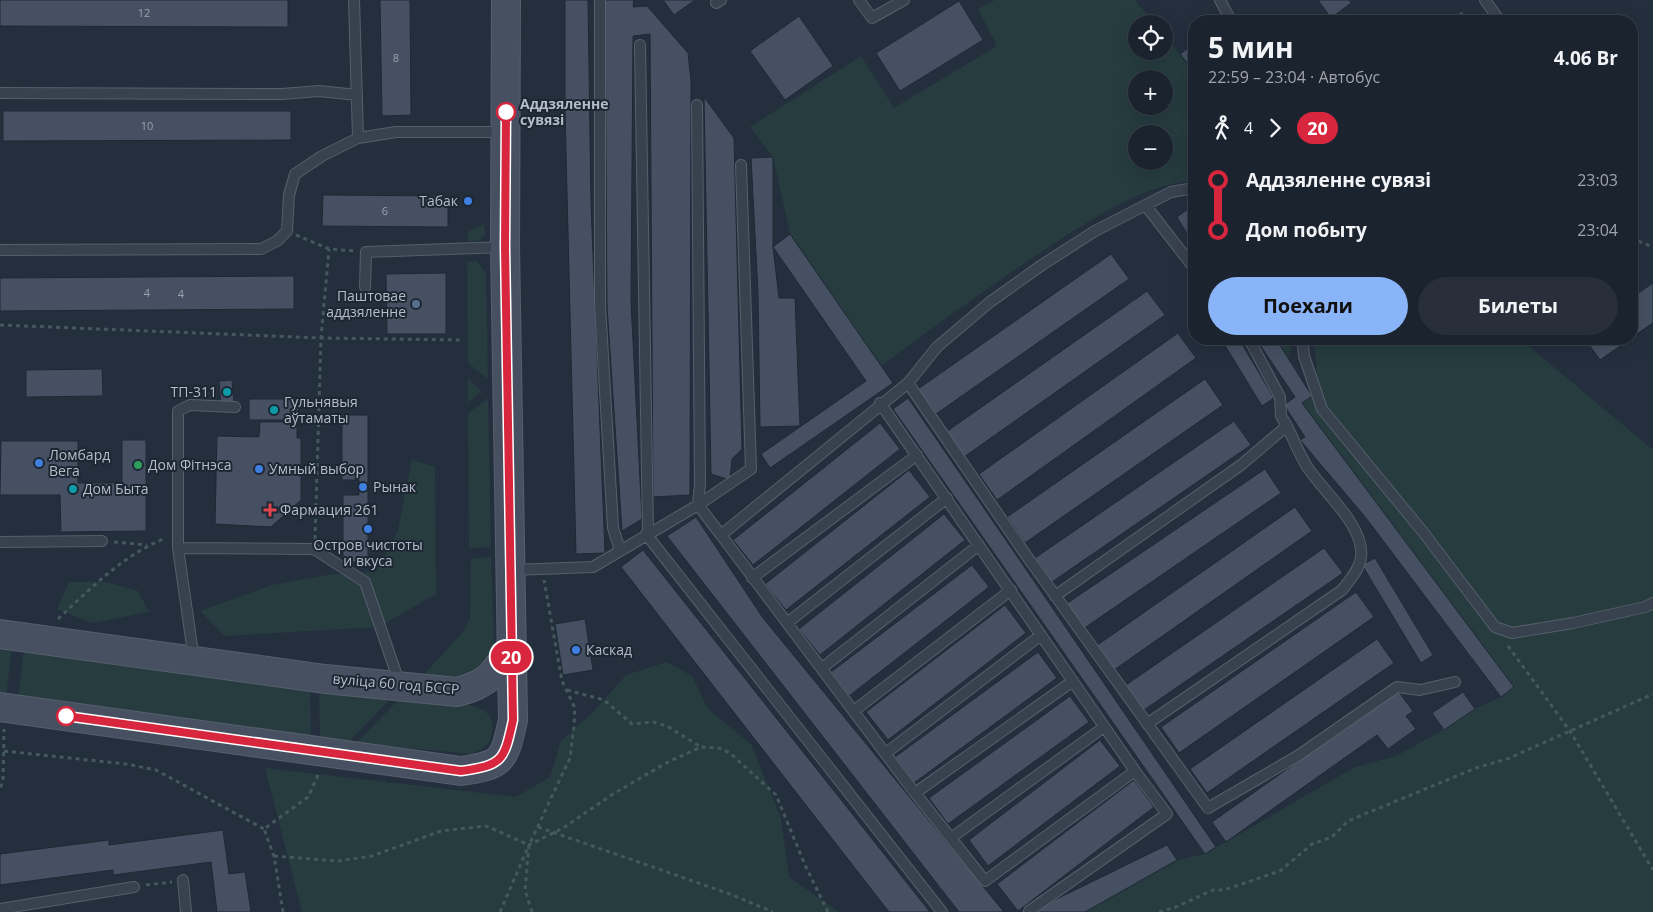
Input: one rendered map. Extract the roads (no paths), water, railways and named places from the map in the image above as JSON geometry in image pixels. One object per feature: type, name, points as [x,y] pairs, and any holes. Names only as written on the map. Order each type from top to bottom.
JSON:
[{"type":"main road","points":[[2,718],[461,771],[488,767],[506,751],[513,720],[511,646],[512,570],[505,247],[506,0]]},
{"type":"main road","name":"вуліца 60 год БССР","points":[[0,634],[325,678],[457,692],[478,687],[496,671],[511,646]]},
{"type":"lane","points":[[354,0],[358,138]]},
{"type":"lane","points":[[600,0],[600,305],[613,528],[620,550]]},
{"type":"lane","points":[[859,0],[872,18],[904,0]]},
{"type":"lane","points":[[1220,0],[1228,15]]},
{"type":"lane","points":[[1485,0],[1496,15]]},
{"type":"lane","points":[[640,45],[647,534],[942,912]]},
{"type":"lane","points":[[0,93],[282,94],[319,91],[357,95]]},
{"type":"lane","points":[[697,106],[700,484],[698,505],[915,793],[985,880],[1135,771]]},
{"type":"lane","points":[[0,250],[261,249],[277,241],[287,231],[289,194],[295,174],[322,156],[358,138],[396,132],[506,132]]},
{"type":"lane","points":[[512,570],[593,567],[698,505],[751,469],[741,165]]},
{"type":"lane","points":[[721,535],[880,403],[908,383],[937,347],[990,302],[1095,231],[1171,192],[1188,189]]},
{"type":"lane","points":[[1146,206],[1188,260]]},
{"type":"lane","points":[[365,287],[366,252],[505,247]]},
{"type":"lane","points":[[1147,724],[1342,590],[1352,578],[1361,557],[1357,536],[1341,510],[1306,465],[1281,416],[1280,397],[1252,345]]},
{"type":"lane","points":[[1302,345],[1304,356],[1322,409],[1422,532],[1495,627],[1512,632],[1537,629],[1645,607],[1653,602]]},
{"type":"lane","points":[[908,383],[1055,596],[1208,808],[1299,755],[1397,687],[1420,690],[1455,682]]},
{"type":"lane","points":[[880,403],[948,498],[1135,771],[1167,814],[1029,911]]},
{"type":"lane","points":[[194,661],[178,548],[178,412],[190,405],[235,408]]},
{"type":"lane","points":[[1055,596],[1241,465],[1287,426]]},
{"type":"lane","points":[[752,578],[917,455]]},
{"type":"lane","points":[[787,623],[948,498]]},
{"type":"lane","points":[[0,542],[102,541]]},
{"type":"lane","points":[[822,668],[979,545]]},
{"type":"lane","points":[[178,548],[314,549],[364,582],[396,673]]},
{"type":"lane","points":[[854,710],[1011,590]]},
{"type":"lane","points":[[886,753],[1041,635]]},
{"type":"lane","points":[[915,793],[1073,681]]},
{"type":"lane","points":[[951,838],[1104,726]]},
{"type":"lane","points":[[182,880],[186,912]]},
{"type":"lane","points":[[0,909],[134,887]]},
{"type":"place","name":"Аддзяленне сувязі","points":[[506,112]]},
{"type":"place","name":"Табак","points":[[468,201]]},
{"type":"place","name":"Паштовае аддзяленне","points":[[416,304]]},
{"type":"place","name":"ТП-311","points":[[227,392]]},
{"type":"place","name":"Гульнявыя аўтаматы","points":[[274,410]]},
{"type":"place","name":"Ломбард Вега","points":[[39,463]]},
{"type":"place","name":"Дом Фітнэса","points":[[138,465]]},
{"type":"place","name":"Умный выбор","points":[[259,469]]},
{"type":"place","name":"Рынак","points":[[363,487]]},
{"type":"place","name":"Дом Быта","points":[[73,489]]},
{"type":"place","name":"Фармация 261","points":[[270,510]]},
{"type":"place","name":"Остров чистоты и вкуса","points":[[368,529]]},
{"type":"place","name":"Каскад","points":[[576,650]]}]
